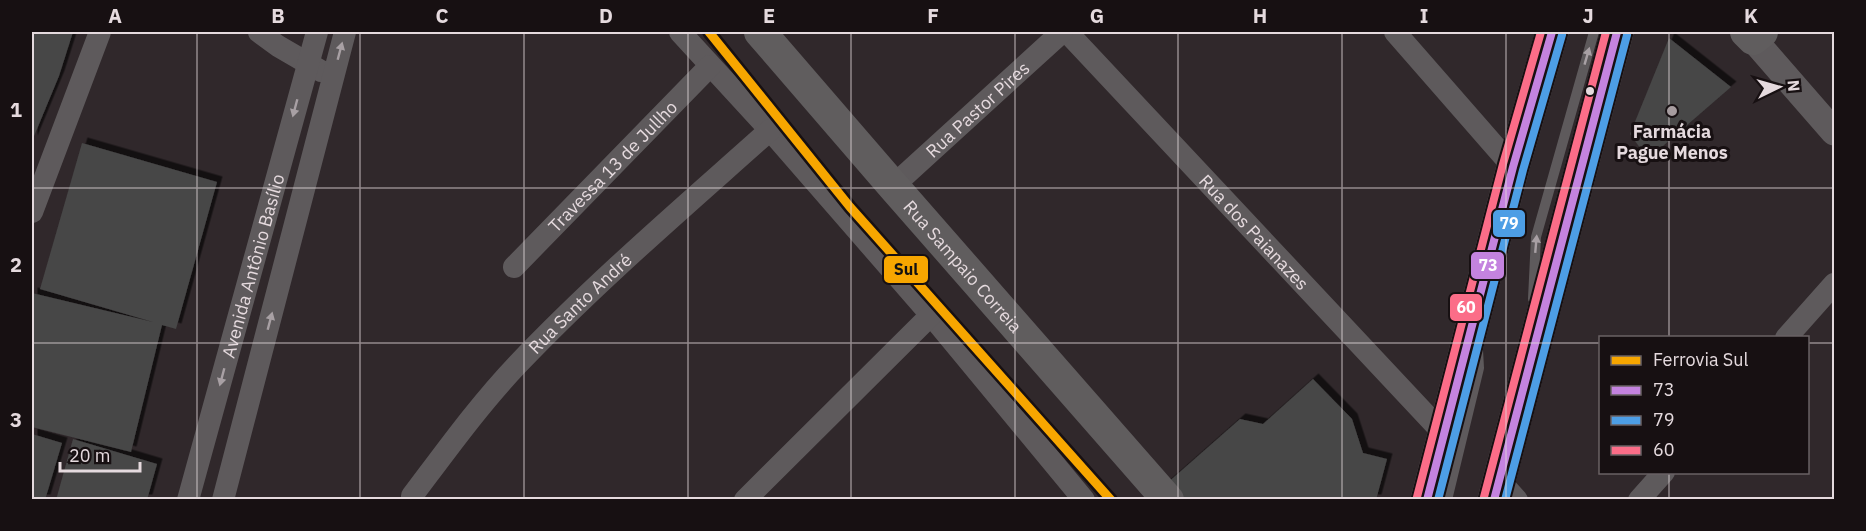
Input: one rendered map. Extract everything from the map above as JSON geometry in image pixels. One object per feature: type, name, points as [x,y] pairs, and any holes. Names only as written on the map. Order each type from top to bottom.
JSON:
[{"type":"highway","points":[[1427,500],[1513,167],[1552,32]]},
{"type":"highway","points":[[1503,493],[1529,365],[1617,32]]},
{"type":"main road","name":"Rua Sampaio Correia","points":[[760,32],[1168,500]]},
{"type":"street","points":[[32,212],[100,32]]},
{"type":"street","points":[[259,32],[307,64],[333,77]]},
{"type":"street","name":"Avenida Antônio Basílio","points":[[189,500],[317,32]]},
{"type":"street","name":"Avenida Antônio Basílio","points":[[223,500],[345,32]]},
{"type":"street","points":[[680,32],[770,130],[931,315],[1084,500]]},
{"type":"street","name":"Rua Pastor Pires","points":[[893,186],[1062,32]]},
{"type":"street","name":"Rua dos Paianazes","points":[[1067,32],[1443,433]]},
{"type":"street","points":[[1395,32],[1513,167]]},
{"type":"street","points":[[1754,34],[1834,132]]},
{"type":"street","name":"Travessa 13 de Jullho","points":[[514,267],[710,66]]},
{"type":"street","name":"Rua Santo André","points":[[412,496],[459,434],[516,366],[593,288],[770,130]]},
{"type":"street","points":[[1788,336],[1834,284]]},
{"type":"street","points":[[745,500],[931,315]]},
{"type":"street","points":[[1639,500],[1662,474]]},
{"type":"lane","points":[[1529,365],[1536,237],[1594,32]]},
{"type":"lane","points":[[1447,500],[1479,368],[1477,305]]},
{"type":"building","points":[[32,32],[73,32],[59,76],[32,141]]},
{"type":"building","name":"Farmácia Pague Menos","points":[[1669,38],[1731,87],[1648,159],[1630,134]]},
{"type":"building","points":[[82,143],[217,182],[176,329],[162,325],[131,452],[32,427],[32,293],[153,322],[40,289]]},
{"type":"building","points":[[1313,379],[1352,419],[1363,453],[1387,459],[1376,500],[1178,500],[1165,485],[1240,419],[1263,424]]},
{"type":"building","points":[[32,434],[62,443],[45,500],[32,500]]},
{"type":"building","points":[[73,439],[157,464],[147,500],[56,500]]},
{"type":"rail line","name":"Sul","points":[[709,32],[850,207],[1111,500]]},
{"type":"transit line","name":"60","points":[[1417,497],[1503,164],[1541,32]]},
{"type":"transit line","name":"73","points":[[1427,500],[1513,167],[1552,32]]},
{"type":"transit line","name":"60","points":[[1484,497],[1606,32]]},
{"type":"transit line","name":"73","points":[[1494,500],[1617,32]]},
{"type":"transit line","name":"79","points":[[1438,500],[1523,170],[1562,35]]},
{"type":"transit line","name":"79","points":[[1505,500],[1627,35]]},
{"type":"place","name":"Farmácia Pague Menos","points":[[1672,111]]}]
